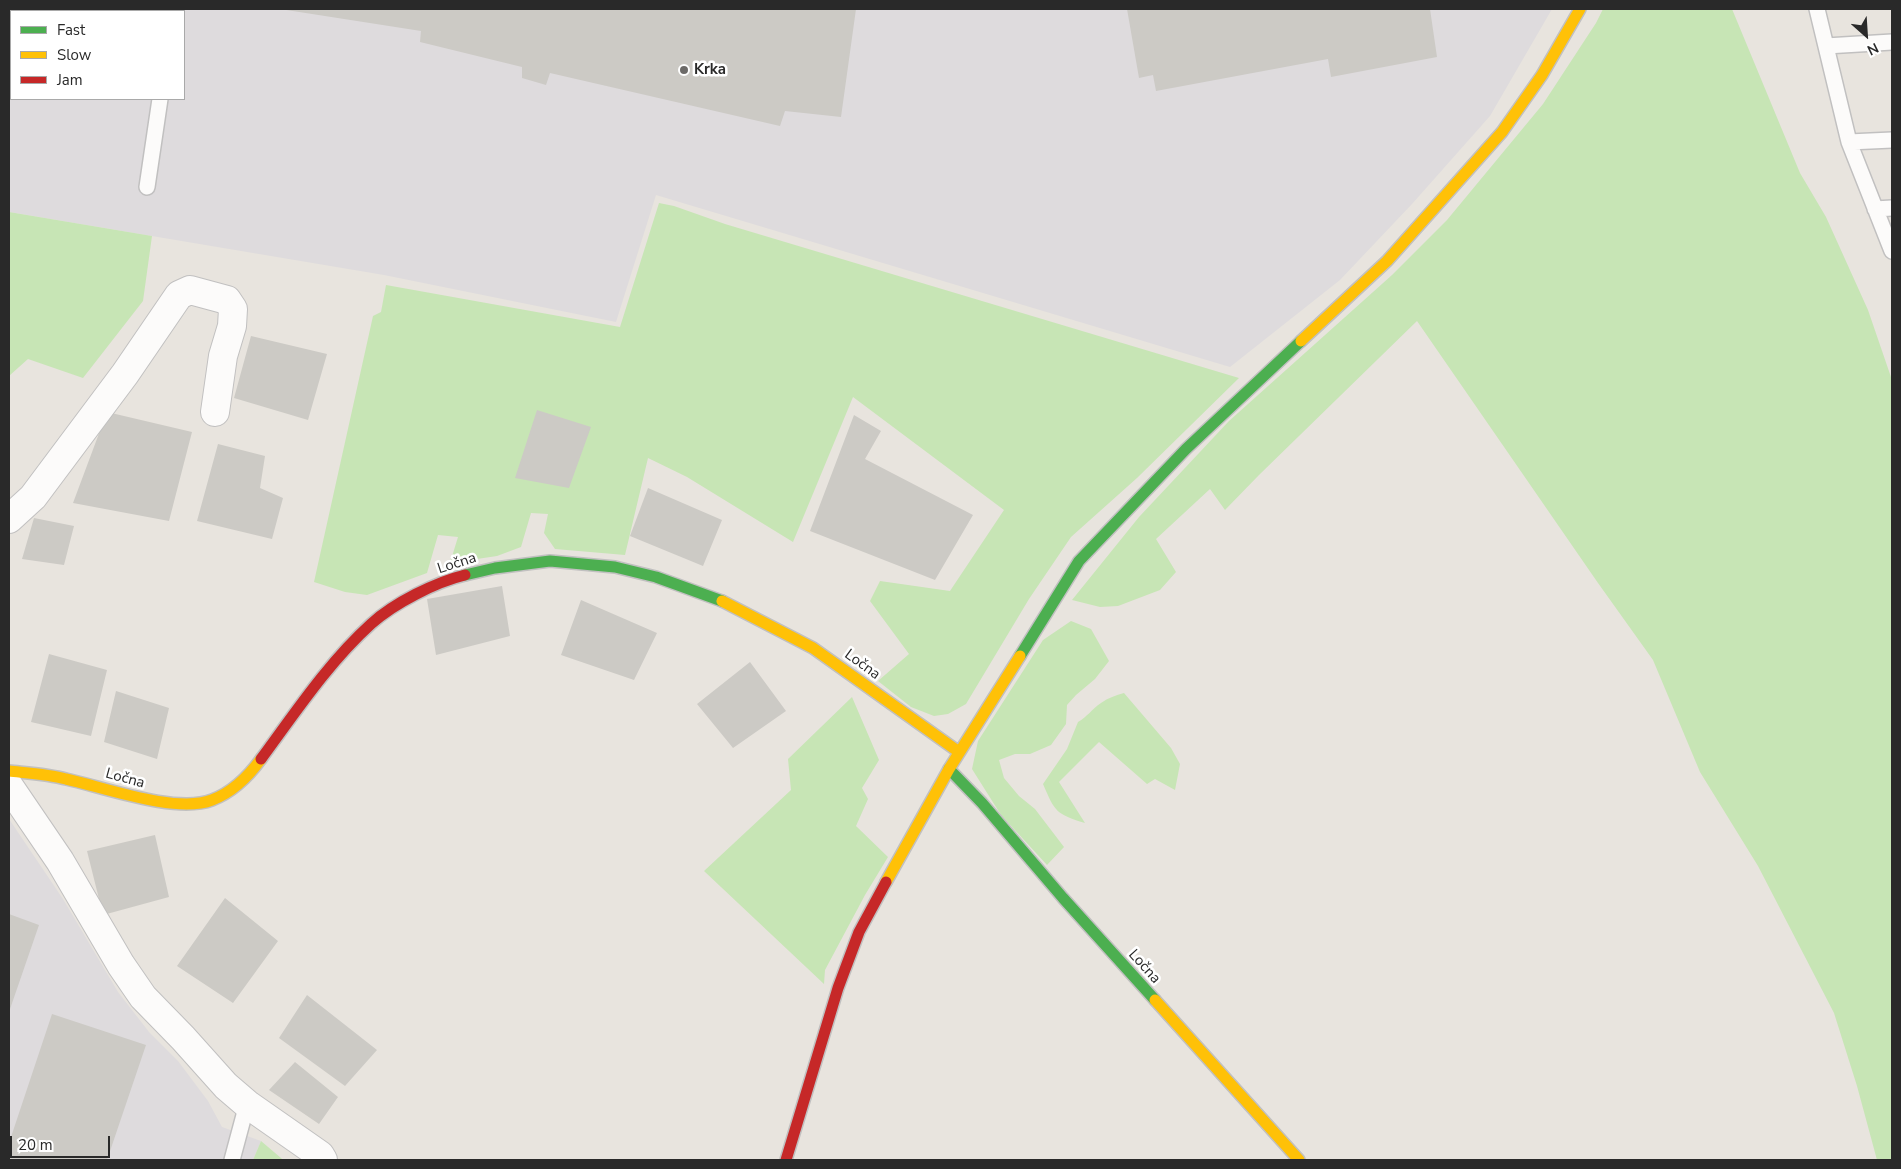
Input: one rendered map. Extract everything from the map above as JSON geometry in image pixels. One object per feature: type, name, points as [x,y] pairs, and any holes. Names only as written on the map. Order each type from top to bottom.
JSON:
[{"type":"street","points":[[786,1160],[838,988],[858,932],[959,752],[1078,561],[1186,449],[1387,261],[1502,132],[1542,75],[1580,9]]},
{"type":"street","points":[[9,519],[33,496],[125,374],[179,295],[190,290],[227,300],[233,310],[232,326],[224,356],[215,412]]},
{"type":"street","name":"Ločna","points":[[9,771],[64,778],[146,800],[188,804],[210,801],[233,789],[251,773],[323,675],[372,623],[409,598],[454,578],[495,568],[550,561],[615,567],[656,577],[715,598],[813,648],[959,752]]},
{"type":"street","name":"Ločna","points":[[949,769],[982,803],[1076,913],[1299,1160]]},
{"type":"street","points":[[9,786],[60,861],[121,965],[143,997],[226,1086],[247,1104],[320,1155],[323,1160]]},
{"type":"lane","points":[[1817,9],[1849,142],[1892,251]]},
{"type":"lane","points":[[1826,46],[1892,42]]},
{"type":"lane","points":[[147,187],[160,100]]},
{"type":"lane","points":[[1849,142],[1892,140]]},
{"type":"lane","points":[[1876,209],[1892,208]]},
{"type":"lane","points":[[232,1160],[247,1104]]},
{"type":"shaded area","name":"Krka","points":[[9,9],[1552,9],[1490,116],[1412,204],[1340,280],[1230,367],[656,195],[616,322],[384,275],[9,212]]},
{"type":"shaded area","points":[[9,819],[63,899],[118,992],[149,1032],[178,1061],[208,1101],[222,1127],[261,1141],[253,1160],[9,1160]]},
{"type":"green space","points":[[1603,9],[1732,9],[1800,173],[1826,217],[1868,310],[1892,380],[1892,1160],[1877,1160],[1857,1086],[1834,1013],[1758,866],[1700,772],[1653,660],[1417,321],[1225,510],[1210,489],[1156,539],[1176,572],[1160,590],[1118,606],[1100,607],[1072,600],[1139,517],[1229,421],[1392,275],[1447,220],[1543,104],[1596,23]]},
{"type":"green space","points":[[659,203],[1239,378],[1137,478],[1071,537],[1029,599],[966,704],[948,714],[934,716],[911,707],[878,681],[909,654],[870,601],[880,581],[950,591],[1004,510],[853,397],[793,542],[687,477],[648,458],[625,555],[555,549],[544,533],[548,514],[531,513],[521,547],[497,556],[450,563],[458,537],[438,535],[427,573],[367,595],[345,592],[314,582],[373,316],[381,312],[386,285],[620,327]]},
{"type":"green space","points":[[9,212],[152,236],[143,301],[83,378],[28,359],[9,376]]},
{"type":"green space","points":[[1071,621],[1091,629],[1109,661],[1095,679],[1067,705],[1066,724],[1051,745],[1030,754],[1015,754],[999,760],[1004,778],[1019,796],[1035,809],[1064,847],[1047,865],[1001,815],[972,769],[978,741],[1043,640]]},
{"type":"green space","points":[[1124,693],[1171,748],[1180,764],[1175,790],[1155,779],[1147,784],[1099,742],[1059,782],[1085,823],[1068,817],[1054,806],[1043,784],[1067,749],[1078,722],[1104,701]]},
{"type":"green space","points":[[852,697],[879,760],[862,788],[868,799],[856,826],[888,857],[865,895],[825,970],[824,984],[704,871],[791,790],[788,759]]},
{"type":"green space","points":[[261,1141],[281,1158],[283,1160],[253,1160]]},
{"type":"building","name":"Krka","points":[[280,9],[856,9],[841,117],[785,111],[780,126],[550,73],[546,85],[522,78],[522,67],[420,42],[421,31]]},
{"type":"building","points":[[1127,9],[1430,9],[1437,57],[1331,77],[1328,59],[1156,91],[1153,75],[1139,78]]},
{"type":"building","points":[[251,336],[327,354],[308,420],[234,398]]},
{"type":"building","points":[[537,410],[591,427],[569,488],[515,478]]},
{"type":"building","points":[[107,412],[192,432],[169,521],[73,503]]},
{"type":"building","points":[[854,415],[881,431],[865,459],[973,515],[935,580],[810,531]]},
{"type":"building","points":[[218,444],[265,456],[260,488],[283,498],[272,539],[197,521]]},
{"type":"building","points":[[648,488],[722,520],[703,566],[630,536]]},
{"type":"building","points":[[34,518],[74,526],[64,565],[22,559]]},
{"type":"building","points":[[502,586],[510,636],[436,655],[427,599]]},
{"type":"building","points":[[581,600],[657,633],[634,680],[561,655]]},
{"type":"building","points":[[49,654],[107,670],[91,736],[31,722]]},
{"type":"building","points":[[750,662],[786,711],[733,748],[697,704]]},
{"type":"building","points":[[116,691],[169,708],[157,759],[104,742]]},
{"type":"building","points":[[155,835],[169,897],[103,915],[87,851]]},
{"type":"building","points":[[225,898],[278,941],[233,1003],[177,966]]},
{"type":"building","points":[[9,914],[39,925],[9,1012]]},
{"type":"building","points":[[307,995],[377,1050],[345,1086],[279,1038]]},
{"type":"building","points":[[52,1014],[146,1045],[107,1160],[9,1160],[9,1143]]},
{"type":"building","points":[[295,1062],[338,1097],[319,1124],[269,1090]]},
{"type":"traffic: fast","points":[[1020,656],[1079,561],[1186,449],[1301,341]]},
{"type":"traffic: fast","points":[[465,575],[495,568],[550,561],[615,567],[656,577],[722,601]]},
{"type":"traffic: fast","points":[[949,769],[982,803],[1063,898],[1155,1000]]},
{"type":"traffic: slow","points":[[1301,341],[1387,261],[1502,132],[1542,75],[1580,9]]},
{"type":"traffic: slow","points":[[722,601],[813,648],[959,752]]},
{"type":"traffic: slow","points":[[886,882],[949,769],[1020,656]]},
{"type":"traffic: slow","points":[[9,771],[59,777],[139,798],[179,804],[197,803],[220,797],[245,778],[261,759]]},
{"type":"traffic: slow","points":[[1155,1000],[1299,1160]]},
{"type":"traffic: jam","points":[[261,759],[326,672],[371,624],[391,608],[416,594],[465,575]]},
{"type":"traffic: jam","points":[[786,1160],[838,988],[859,932],[886,882]]},
{"type":"place","name":"Krka","points":[[684,70]]}]
